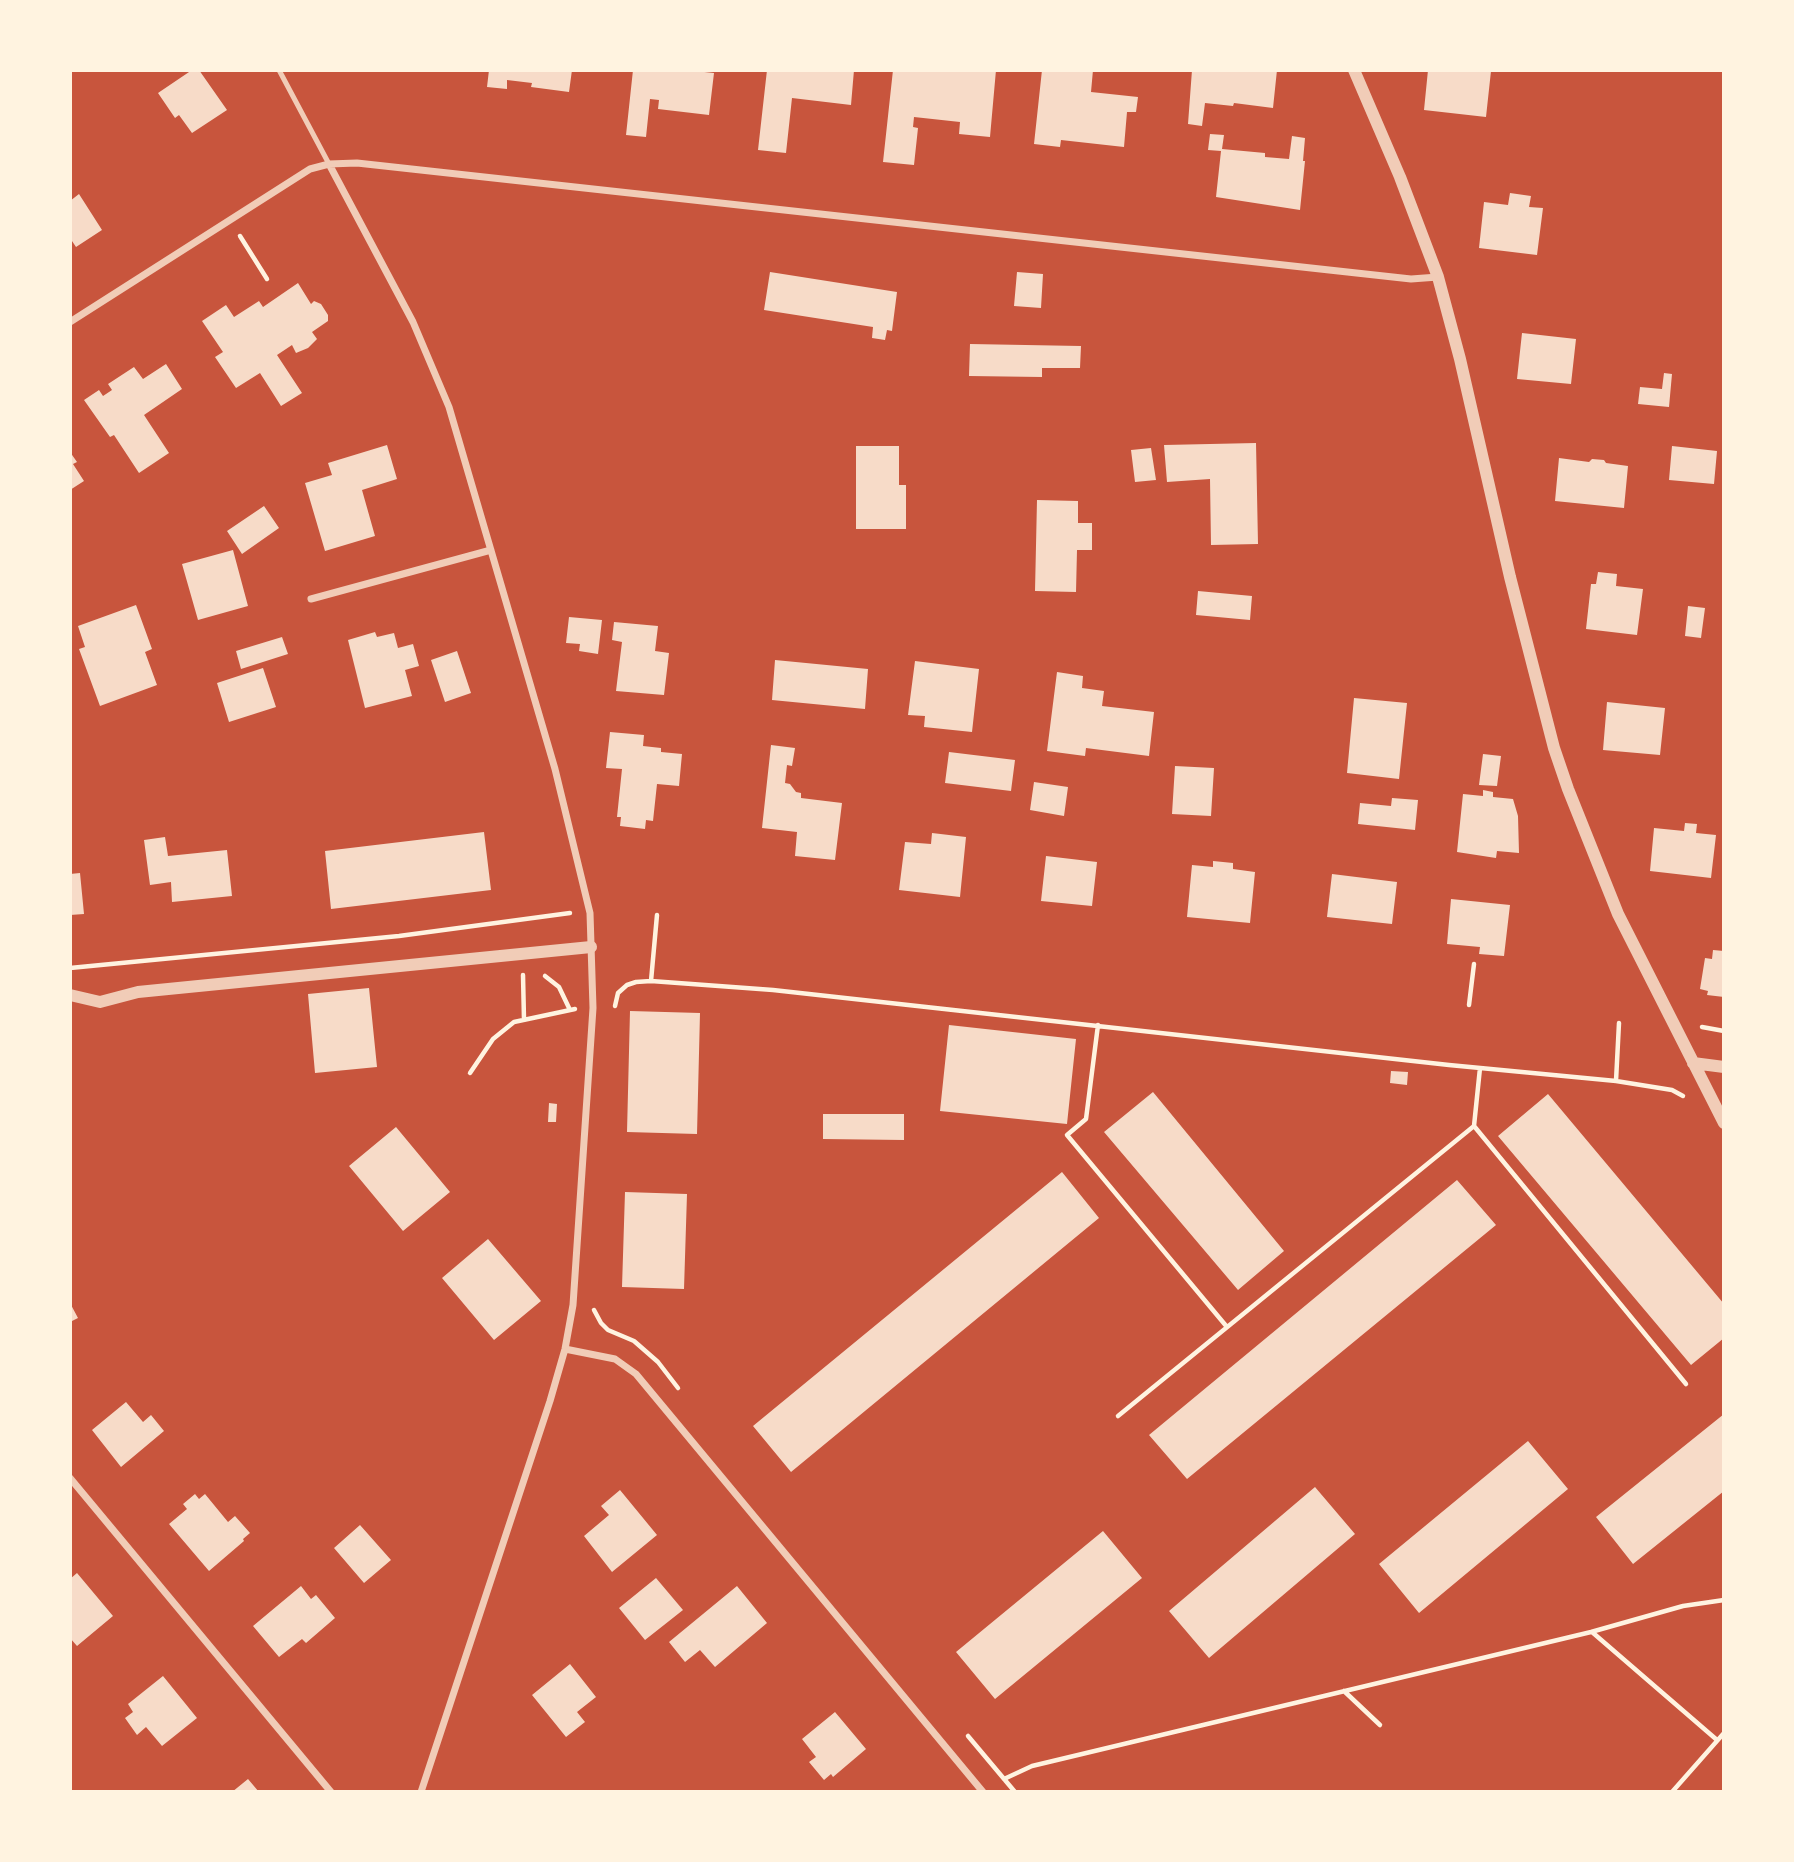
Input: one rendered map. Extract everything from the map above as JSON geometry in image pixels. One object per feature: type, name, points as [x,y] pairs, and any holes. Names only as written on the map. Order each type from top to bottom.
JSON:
[{"type":"street","points":[[1354,70],[1400,177],[1438,277],[1460,359],[1510,576],[1564,779],[1618,914],[1724,1123]]},
{"type":"street","points":[[70,322],[310,169],[329,164],[356,163],[1411,279],[1438,277]]},
{"type":"street","points":[[329,164],[413,322],[449,407],[555,769],[590,913],[593,1009],[573,1305],[565,1349],[551,1401],[421,1792]]},
{"type":"street","points":[[311,599],[491,550]]},
{"type":"street","points":[[70,995],[100,1002],[138,992],[591,947]]},
{"type":"street","points":[[1693,1063],[1724,1067]]},
{"type":"street","points":[[565,1349],[615,1359],[636,1374],[983,1792]]},
{"type":"street","points":[[70,1478],[331,1792]]},
{"type":"lane","points":[[279,70],[329,164]]},
{"type":"path","points":[[230,220],[267,279]]},
{"type":"path","points":[[565,905],[565,913]]},
{"type":"path","points":[[70,968],[399,936],[565,913],[590,913]]},
{"type":"path","points":[[652,981],[657,915]]},
{"type":"path","points":[[515,922],[520,952]]},
{"type":"path","points":[[1469,1005],[1474,964]]},
{"type":"path","points":[[524,1020],[523,972],[530,972]]},
{"type":"path","points":[[537,972],[559,987],[571,1012]]},
{"type":"path","points":[[470,1073],[493,1039],[514,1022],[616,1006],[618,993],[627,985],[652,981],[866,999],[1616,1081],[1672,1090],[1686,1097]]},
{"type":"path","points":[[1616,1081],[1619,1023]]},
{"type":"path","points":[[1098,1025],[1086,1119],[1067,1135],[1227,1327]]},
{"type":"path","points":[[1118,1416],[1474,1126],[1480,1068]]},
{"type":"path","points":[[1474,1126],[1686,1384]]},
{"type":"path","points":[[1004,1779],[1032,1766],[1591,1632],[1684,1606],[1724,1600]]},
{"type":"path","points":[[1591,1632],[1717,1741]]},
{"type":"path","points":[[1343,1691],[1380,1725]]},
{"type":"path","points":[[1672,1792],[1724,1734]]},
{"type":"building","points":[[192,70],[199,70],[227,110],[192,133],[179,115],[175,118],[158,93]]},
{"type":"building","points":[[489,70],[572,70],[569,92],[531,87],[532,83],[507,80],[507,89],[487,87]]},
{"type":"building","points":[[633,70],[714,73],[709,115],[658,109],[659,100],[650,99],[646,137],[626,135]]},
{"type":"building","points":[[767,70],[854,70],[851,105],[792,98],[786,153],[758,150]]},
{"type":"building","points":[[893,70],[996,70],[990,137],[959,134],[960,122],[914,117],[913,127],[918,128],[914,165],[883,162]]},
{"type":"building","points":[[1042,70],[1093,70],[1091,92],[1138,97],[1136,112],[1127,112],[1124,147],[1061,140],[1060,147],[1034,144]]},
{"type":"building","points":[[1192,70],[1277,70],[1273,108],[1234,103],[1233,106],[1205,103],[1202,126],[1188,124]]},
{"type":"building","points":[[1428,70],[1491,71],[1486,117],[1424,110]]},
{"type":"building","points":[[1210,134],[1224,135],[1222,149],[1265,153],[1265,157],[1289,159],[1292,136],[1305,138],[1300,210],[1216,197],[1221,151],[1208,150]]},
{"type":"building","points":[[1510,193],[1531,196],[1529,207],[1543,208],[1537,255],[1479,248],[1484,202],[1508,205]]},
{"type":"building","points":[[79,194],[102,230],[76,247],[70,238],[70,201]]},
{"type":"building","points":[[770,272],[897,292],[892,331],[887,330],[885,340],[872,338],[873,327],[764,310]]},
{"type":"building","points":[[1017,272],[1043,274],[1041,308],[1014,306]]},
{"type":"building","points":[[298,283],[311,304],[314,301],[321,304],[328,315],[328,321],[312,332],[317,339],[308,348],[296,353],[292,345],[277,355],[302,393],[281,406],[260,373],[236,388],[215,357],[223,352],[202,321],[226,305],[234,317],[259,301],[263,307]]},
{"type":"building","points":[[1522,333],[1576,339],[1571,384],[1517,379]]},
{"type":"building","points":[[970,344],[1081,346],[1080,368],[1042,368],[1042,377],[969,376]]},
{"type":"building","points":[[166,364],[182,389],[144,415],[169,453],[139,473],[114,435],[110,437],[84,400],[99,390],[103,396],[112,390],[108,384],[134,367],[143,379]]},
{"type":"building","points":[[1664,373],[1672,374],[1669,407],[1638,404],[1640,387],[1662,389]]},
{"type":"building","points":[[1256,443],[1258,544],[1211,545],[1210,479],[1167,482],[1164,445]]},
{"type":"building","points":[[387,445],[397,479],[362,490],[375,536],[325,551],[305,483],[332,475],[328,463]]},
{"type":"building","points":[[856,446],[899,446],[899,485],[906,485],[906,529],[856,529]]},
{"type":"building","points":[[1672,446],[1717,451],[1714,484],[1669,480]]},
{"type":"building","points":[[1151,448],[1156,480],[1135,482],[1131,450]]},
{"type":"building","points":[[70,452],[77,462],[73,464],[84,481],[70,490]]},
{"type":"building","points":[[1559,458],[1589,462],[1592,459],[1604,460],[1606,463],[1628,466],[1624,508],[1555,501]]},
{"type":"building","points":[[1037,500],[1078,501],[1078,523],[1092,523],[1092,550],[1077,550],[1076,592],[1035,591]]},
{"type":"building","points":[[264,506],[279,528],[242,554],[227,531]]},
{"type":"building","points":[[233,550],[248,606],[198,620],[182,564]]},
{"type":"building","points":[[1598,572],[1617,574],[1616,586],[1643,589],[1637,635],[1586,629],[1591,584],[1596,584]]},
{"type":"building","points":[[1198,591],[1252,596],[1250,620],[1196,615]]},
{"type":"building","points":[[136,605],[152,649],[145,652],[157,685],[100,706],[79,649],[85,647],[78,626]]},
{"type":"building","points":[[1688,606],[1705,608],[1701,638],[1685,636]]},
{"type":"building","points":[[569,617],[602,620],[598,654],[579,651],[580,644],[566,643]]},
{"type":"building","points":[[614,622],[658,626],[655,651],[669,653],[664,695],[616,691],[622,642],[612,640]]},
{"type":"building","points":[[375,632],[377,637],[394,633],[398,648],[413,644],[419,666],[405,670],[412,696],[365,708],[348,640]]},
{"type":"building","points":[[282,637],[288,654],[241,669],[236,651]]},
{"type":"building","points":[[457,651],[471,693],[445,702],[431,660]]},
{"type":"building","points":[[775,660],[868,669],[865,709],[772,700]]},
{"type":"building","points":[[915,661],[979,669],[972,732],[924,727],[925,716],[908,715]]},
{"type":"building","points":[[263,668],[276,707],[229,722],[217,683]]},
{"type":"building","points":[[1057,672],[1083,676],[1082,688],[1104,691],[1102,706],[1154,712],[1149,756],[1086,748],[1085,756],[1047,751]]},
{"type":"building","points":[[1354,698],[1407,703],[1399,779],[1347,773]]},
{"type":"building","points":[[1607,702],[1665,708],[1660,755],[1603,750]]},
{"type":"building","points":[[610,732],[644,735],[643,746],[661,748],[661,752],[682,754],[679,786],[657,784],[653,821],[646,820],[645,829],[620,826],[621,817],[617,817],[622,769],[606,768]]},
{"type":"building","points":[[771,745],[795,748],[792,766],[787,765],[785,783],[801,793],[801,798],[842,803],[835,860],[795,856],[797,832],[762,828]]},
{"type":"building","points":[[949,752],[1015,760],[1011,791],[945,783]]},
{"type":"building","points":[[1483,754],[1501,756],[1497,786],[1479,785]]},
{"type":"building","points":[[1175,766],[1214,768],[1211,816],[1172,814]]},
{"type":"building","points":[[1034,782],[1068,787],[1064,816],[1030,810]]},
{"type":"building","points":[[1483,790],[1493,792],[1493,797],[1513,799],[1518,816],[1519,853],[1497,851],[1496,858],[1457,852],[1463,794],[1483,796]]},
{"type":"building","points":[[1392,798],[1418,800],[1415,830],[1358,824],[1360,803],[1391,806]]},
{"type":"building","points":[[1685,823],[1697,824],[1696,833],[1716,835],[1711,878],[1650,871],[1654,828],[1684,831]]},
{"type":"building","points":[[484,832],[491,890],[331,909],[325,851]]},
{"type":"building","points":[[932,833],[966,837],[960,897],[899,890],[905,842],[931,844]]},
{"type":"building","points":[[165,837],[168,856],[227,850],[232,896],[172,902],[171,882],[150,885],[144,840]]},
{"type":"building","points":[[1046,856],[1097,862],[1092,906],[1041,901]]},
{"type":"building","points":[[1213,861],[1233,863],[1233,869],[1255,872],[1250,923],[1187,917],[1192,865],[1213,867]]},
{"type":"building","points":[[80,873],[84,914],[70,915],[70,874]]},
{"type":"building","points":[[1332,874],[1397,882],[1392,924],[1327,917]]},
{"type":"building","points":[[1451,899],[1510,905],[1504,956],[1479,954],[1480,947],[1447,944]]},
{"type":"building","points":[[1713,950],[1724,951],[1724,997],[1707,995],[1708,991],[1700,989],[1705,958],[1712,959]]},
{"type":"building","points":[[369,988],[377,1067],[315,1073],[308,994]]},
{"type":"building","points":[[630,1011],[700,1013],[697,1134],[627,1132]]},
{"type":"building","points":[[949,1025],[1076,1039],[1067,1124],[940,1111]]},
{"type":"building","points":[[1391,1071],[1408,1072],[1407,1085],[1390,1083]]},
{"type":"building","points":[[1153,1092],[1284,1251],[1238,1290],[1104,1132]]},
{"type":"building","points":[[1548,1094],[1724,1304],[1724,1338],[1691,1365],[1498,1136]]},
{"type":"building","points":[[549,1103],[557,1104],[556,1122],[548,1122]]},
{"type":"building","points":[[823,1114],[904,1114],[904,1140],[823,1139]]},
{"type":"building","points":[[396,1127],[450,1192],[403,1231],[349,1166]]},
{"type":"building","points":[[1062,1172],[1099,1218],[791,1472],[753,1426]]},
{"type":"building","points":[[1457,1180],[1496,1225],[1187,1479],[1149,1435]]},
{"type":"building","points":[[625,1192],[687,1194],[684,1289],[622,1287]]},
{"type":"building","points":[[488,1239],[541,1301],[494,1340],[442,1278]]},
{"type":"building","points":[[70,1303],[78,1318],[70,1322]]},
{"type":"building","points":[[126,1402],[143,1422],[151,1415],[164,1431],[121,1467],[92,1430]]},
{"type":"building","points":[[1724,1414],[1724,1491],[1633,1564],[1596,1517]]},
{"type":"building","points":[[1528,1441],[1568,1489],[1419,1613],[1379,1564]]},
{"type":"building","points":[[1315,1487],[1355,1534],[1209,1658],[1169,1611]]},
{"type":"building","points":[[620,1490],[657,1535],[612,1572],[584,1536],[609,1515],[601,1506]]},
{"type":"building","points":[[195,1494],[199,1499],[205,1494],[228,1522],[235,1516],[250,1533],[209,1571],[169,1524],[187,1509],[183,1504]]},
{"type":"building","points":[[360,1525],[391,1560],[364,1583],[334,1548]]},
{"type":"building","points":[[1103,1531],[1142,1578],[995,1699],[956,1652]]},
{"type":"building","points":[[77,1573],[113,1616],[77,1646],[70,1638],[70,1579]]},
{"type":"building","points":[[656,1578],[683,1610],[645,1640],[619,1608]]},
{"type":"building","points":[[301,1586],[311,1599],[316,1595],[335,1618],[306,1643],[302,1639],[279,1657],[253,1626]]},
{"type":"building","points":[[737,1586],[767,1623],[715,1667],[700,1650],[685,1662],[669,1642]]},
{"type":"building","points":[[570,1664],[596,1697],[577,1712],[585,1722],[566,1737],[532,1695]]},
{"type":"building","points":[[163,1676],[197,1718],[162,1746],[146,1727],[137,1735],[125,1718],[133,1712],[128,1704]]},
{"type":"building","points":[[835,1712],[866,1749],[833,1777],[831,1774],[824,1780],[809,1762],[816,1757],[802,1739]]},
{"type":"building","points":[[248,1779],[259,1792],[232,1792]]}]
